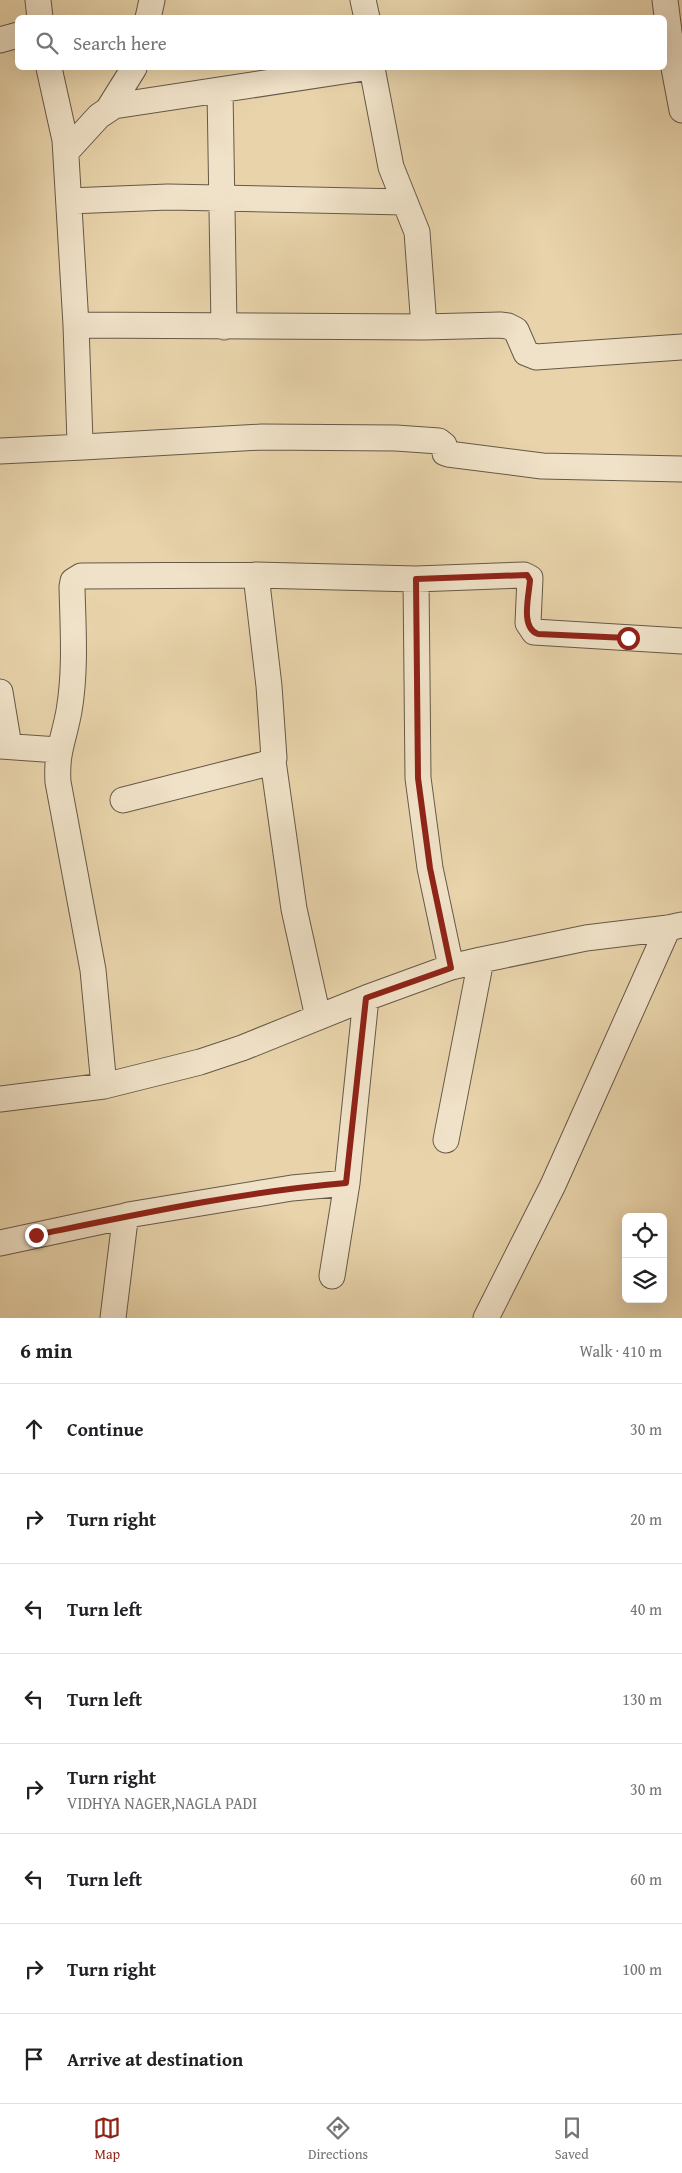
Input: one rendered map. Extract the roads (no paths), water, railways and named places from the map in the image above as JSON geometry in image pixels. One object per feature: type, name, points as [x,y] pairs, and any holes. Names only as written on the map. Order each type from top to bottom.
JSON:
[{"type":"street","points":[[38,0],[40,15]]},
{"type":"street","points":[[148,15],[152,0]]},
{"type":"street","points":[[363,0],[366,15]]},
{"type":"street","points":[[665,0],[667,15]]},
{"type":"street","points":[[667,16],[673,63],[682,110]]},
{"type":"street","points":[[0,40],[15,36]]},
{"type":"street","points":[[49,70],[66,152],[76,324],[80,442],[83,446]]},
{"type":"street","points":[[109,108],[133,70]]},
{"type":"street","points":[[66,152],[99,116],[109,108],[119,104],[220,91],[351,70]]},
{"type":"street","points":[[372,70],[391,167],[404,202],[412,217],[419,247],[424,327]]},
{"type":"street","points":[[220,91],[224,327]]},
{"type":"street","points":[[69,200],[168,197],[404,202]]},
{"type":"street","points":[[76,324],[224,327],[508,326],[516,330],[527,355],[536,357],[682,347]]},
{"type":"street","points":[[0,451],[262,437],[396,438],[439,441],[444,445],[445,451],[448,454],[520,465],[682,469]]},
{"type":"street","points":[[256,575],[275,756],[273,760],[294,909],[318,1017]]},
{"type":"street","points":[[104,1086],[93,970],[58,782],[58,750],[68,711],[71,687],[74,644],[72,587],[75,579],[81,576],[256,575],[416,579],[527,575],[530,580],[528,623],[534,632],[682,641]]},
{"type":"street","points":[[416,579],[418,778],[430,868],[451,968]]},
{"type":"street","points":[[0,692],[5,746],[58,750]]},
{"type":"street","points":[[123,800],[265,764],[273,760]]},
{"type":"street","points":[[0,1099],[104,1086],[227,1054],[366,998],[451,968],[481,960],[586,938],[675,926]]},
{"type":"street","points":[[486,1318],[549,1193],[675,926]]},
{"type":"street","points":[[446,1140],[481,960]]},
{"type":"street","points":[[332,1276],[346,1183],[366,998]]},
{"type":"street","points":[[0,1243],[126,1216],[292,1188],[346,1183]]},
{"type":"street","points":[[113,1318],[126,1216]]}]
